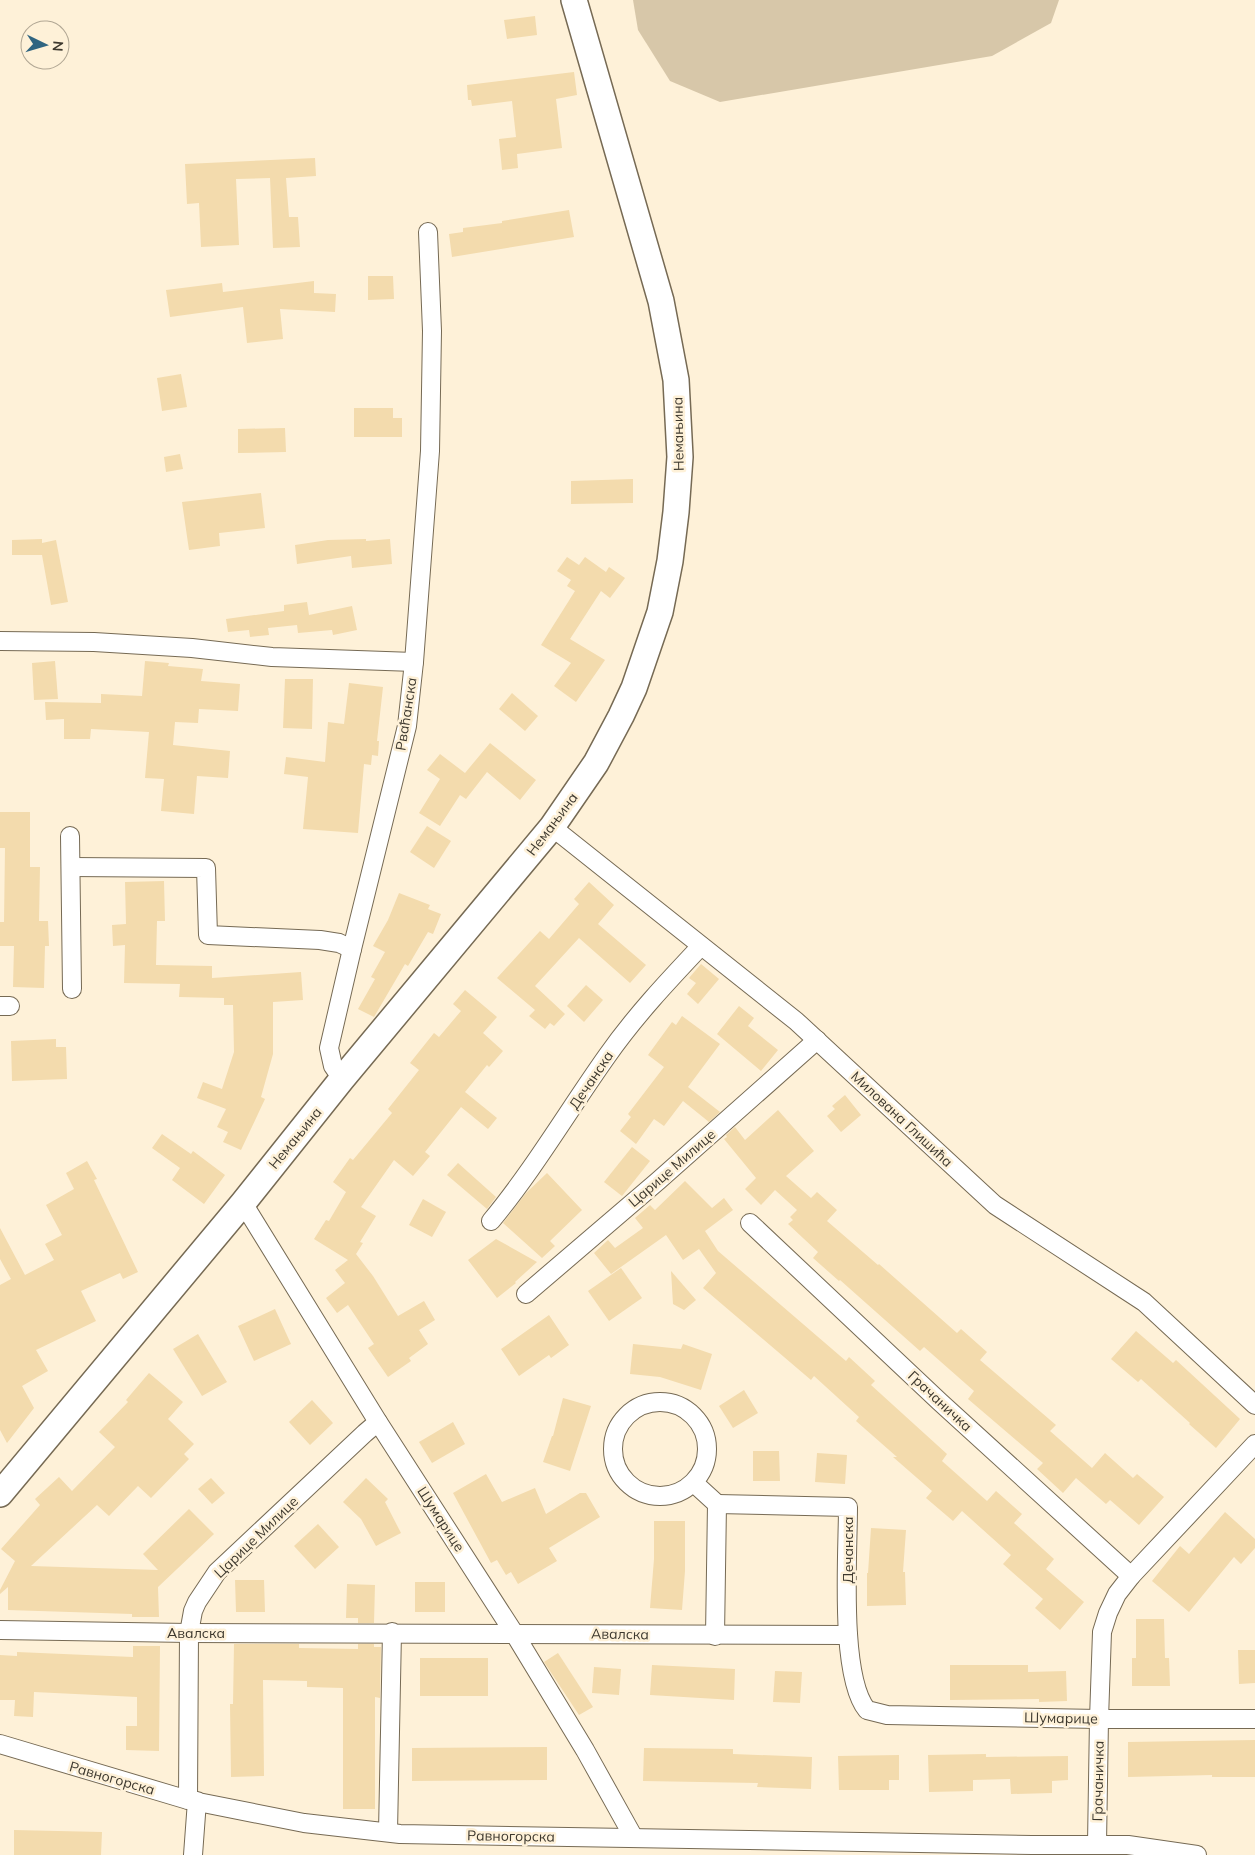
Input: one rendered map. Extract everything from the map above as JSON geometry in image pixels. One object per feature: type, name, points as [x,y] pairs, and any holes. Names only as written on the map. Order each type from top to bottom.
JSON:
[{"type":"street","name":"Немањина","points":[[3,1483],[243,1203],[342,1079],[552,827],[596,763],[622,716],[647,654],[660,612],[670,561],[676,512],[680,457],[676,380],[661,301],[574,0]]},
{"type":"street","points":[[414,662],[430,451],[432,332],[428,232]]},
{"type":"street","name":"Рваћанска","points":[[0,641],[94,642],[192,648],[272,657],[414,662],[407,726],[329,1048],[333,1066],[342,1079]]},
{"type":"street","name":"Милована Глишића","points":[[552,827],[796,1021],[995,1205],[1144,1302],[1255,1405]]},
{"type":"street","points":[[70,836],[72,990]]},
{"type":"street","points":[[71,867],[206,868],[208,935],[320,940],[352,948]]},
{"type":"street","name":"Дечанска","points":[[491,1221],[542,1154],[608,1055],[658,991],[701,946]]},
{"type":"street","name":"Царице Милице","points":[[526,1294],[658,1181],[817,1040]]},
{"type":"street","name":"Шумарице","points":[[243,1203],[378,1422],[514,1633],[585,1750],[634,1838]]},
{"type":"street","name":"Грачаничка","points":[[750,1223],[940,1402],[1131,1576]]},
{"type":"street","points":[[653,1402],[668,1402],[682,1407],[694,1416],[703,1428],[707,1442],[707,1457],[703,1471],[694,1483],[682,1492],[668,1496],[653,1496],[639,1492],[627,1483],[618,1471],[614,1456],[614,1442],[618,1428],[627,1416],[639,1407],[653,1402]]},
{"type":"street","name":"Царице Милице","points":[[193,1855],[189,1633],[193,1611],[218,1572],[378,1422]]},
{"type":"street","name":"Грачаничка","points":[[1097,1844],[1102,1632],[1108,1614],[1118,1594],[1131,1576],[1255,1444]]},
{"type":"street","points":[[694,1483],[717,1504],[715,1636]]},
{"type":"street","name":"Дечанска","points":[[717,1504],[848,1507],[848,1635]]},
{"type":"street","name":"Авалска","points":[[0,1630],[189,1633],[392,1632],[715,1636],[848,1635]]},
{"type":"street","points":[[388,1832],[392,1632]]},
{"type":"street","name":"Шумарице","points":[[848,1635],[853,1677],[860,1699],[867,1710],[886,1715],[1099,1719],[1255,1719]]},
{"type":"street","name":"Равногорска","points":[[0,1744],[192,1801],[304,1823],[388,1832],[1033,1850],[1097,1844],[1136,1846],[1197,1855]]},
{"type":"shaded area","points":[[633,0],[1059,0],[1051,23],[992,56],[720,102],[670,81],[638,30]]},
{"type":"building","points":[[535,16],[537,35],[507,39],[504,20]]},
{"type":"building","points":[[574,72],[577,95],[556,99],[562,148],[517,154],[518,168],[502,170],[499,139],[516,137],[512,101],[472,106],[471,100],[468,100],[467,85]]},
{"type":"building","points":[[315,158],[316,176],[286,178],[289,217],[298,217],[300,247],[273,248],[270,178],[236,179],[239,245],[201,247],[199,203],[187,204],[185,164]]},
{"type":"building","points":[[569,210],[574,237],[452,257],[449,234],[463,232],[463,228],[502,223],[502,221]]},
{"type":"building","points":[[368,276],[393,276],[394,299],[368,300]]},
{"type":"building","points":[[314,281],[314,293],[336,294],[335,312],[280,309],[283,339],[247,343],[243,307],[170,317],[166,290],[222,283],[223,292]]},
{"type":"building","points":[[181,374],[187,407],[162,411],[157,378]]},
{"type":"building","points":[[354,408],[393,408],[393,418],[402,418],[402,437],[354,437]]},
{"type":"building","points":[[285,428],[286,452],[238,453],[238,429]]},
{"type":"building","points":[[180,454],[183,469],[166,472],[164,457]]},
{"type":"building","points":[[633,479],[633,503],[571,504],[571,481]]},
{"type":"building","points":[[261,493],[265,528],[219,533],[220,546],[189,550],[182,502]]},
{"type":"building","points":[[42,539],[42,543],[56,540],[68,602],[51,605],[42,555],[12,555],[12,540]]},
{"type":"building","points":[[366,539],[366,541],[390,539],[392,564],[352,568],[351,556],[297,564],[295,545],[328,540]]},
{"type":"building","points":[[567,557],[579,565],[585,557],[606,572],[609,567],[625,578],[610,598],[601,591],[570,639],[605,660],[576,702],[554,686],[571,663],[541,645],[575,591],[567,586],[571,580],[557,571]]},
{"type":"building","points":[[307,602],[309,615],[352,606],[357,630],[333,635],[332,630],[298,633],[297,625],[268,628],[269,635],[250,637],[249,630],[228,632],[226,619],[284,611],[284,605]]},
{"type":"building","points":[[55,661],[58,699],[34,700],[32,663]]},
{"type":"building","points":[[145,661],[169,663],[168,666],[203,669],[201,681],[240,684],[238,711],[199,709],[198,723],[175,722],[173,745],[230,751],[228,778],[197,776],[194,814],[161,811],[164,779],[145,778],[149,732],[91,729],[90,739],[64,739],[64,719],[46,720],[45,702],[101,703],[101,694],[142,696]]},
{"type":"building","points":[[285,679],[313,679],[312,729],[283,728]]},
{"type":"building","points":[[349,683],[383,687],[377,741],[379,741],[378,756],[372,755],[371,765],[364,764],[358,833],[303,829],[308,777],[284,774],[286,757],[325,762],[328,722],[344,724]]},
{"type":"building","points":[[512,693],[538,716],[525,731],[499,709]]},
{"type":"building","points":[[490,743],[536,780],[520,800],[487,772],[466,799],[460,795],[440,826],[419,813],[440,779],[427,770],[440,754],[465,773]]},
{"type":"building","points":[[0,812],[30,812],[30,867],[40,867],[39,921],[48,921],[49,946],[45,946],[44,988],[13,987],[14,946],[0,946],[0,922],[4,922],[5,848],[0,848]]},
{"type":"building","points":[[427,826],[451,841],[434,868],[410,852]]},
{"type":"building","points":[[164,881],[165,921],[157,921],[156,965],[212,966],[212,978],[301,972],[303,1000],[273,1002],[273,1054],[261,1097],[265,1099],[241,1150],[223,1142],[228,1132],[217,1127],[226,1109],[197,1098],[203,1082],[222,1089],[234,1052],[233,1005],[224,1005],[224,998],[179,997],[180,984],[124,983],[125,945],[113,946],[112,925],[126,924],[125,882]]},
{"type":"building","points":[[589,882],[614,905],[598,924],[646,965],[630,983],[579,938],[535,986],[565,1014],[554,1026],[550,1023],[545,1029],[529,1016],[535,1010],[497,978],[540,931],[549,939],[579,904],[574,899]]},
{"type":"building","points":[[399,893],[430,905],[428,909],[441,914],[433,934],[428,932],[408,966],[405,964],[374,1017],[358,1009],[375,979],[371,977],[385,952],[373,946],[388,920]]},
{"type":"building","points":[[701,964],[719,979],[698,1004],[687,994],[696,983],[689,978]]},
{"type":"building","points":[[586,985],[603,1000],[584,1022],[567,1006]]},
{"type":"building","points":[[465,990],[497,1017],[483,1033],[503,1051],[489,1067],[487,1065],[465,1092],[497,1118],[488,1129],[461,1107],[425,1152],[430,1156],[413,1176],[394,1160],[361,1207],[376,1216],[360,1242],[363,1243],[356,1254],[373,1276],[398,1316],[424,1301],[435,1320],[419,1330],[428,1344],[409,1358],[411,1361],[388,1377],[368,1348],[374,1344],[348,1305],[337,1313],[326,1298],[345,1283],[335,1270],[348,1260],[314,1239],[326,1220],[329,1221],[346,1192],[333,1182],[350,1158],[353,1160],[392,1113],[388,1109],[419,1070],[410,1063],[434,1033],[439,1037],[461,1011],[453,1004]]},
{"type":"building","points":[[739,1006],[754,1018],[748,1026],[778,1050],[761,1071],[717,1034]]},
{"type":"building","points":[[682,1016],[720,1044],[688,1087],[720,1112],[709,1122],[683,1101],[664,1126],[654,1119],[636,1144],[620,1131],[631,1117],[628,1114],[664,1067],[648,1055],[672,1022],[676,1025]]},
{"type":"building","points":[[56,1039],[56,1047],[66,1047],[67,1079],[12,1081],[11,1041]]},
{"type":"building","points":[[845,1095],[861,1115],[841,1132],[827,1116],[835,1109],[832,1106]]},
{"type":"building","points":[[778,1110],[814,1151],[786,1176],[811,1198],[817,1192],[837,1210],[827,1221],[957,1333],[961,1329],[987,1352],[980,1360],[1056,1425],[1050,1431],[1092,1468],[1105,1453],[1133,1478],[1137,1474],[1164,1497],[1139,1525],[1110,1500],[1106,1504],[1076,1478],[1063,1493],[1037,1469],[1043,1463],[968,1399],[974,1391],[924,1347],[920,1351],[813,1258],[818,1252],[788,1224],[793,1220],[790,1217],[797,1210],[775,1190],[761,1205],[745,1189],[756,1178],[724,1139],[735,1127],[745,1140]]},
{"type":"building","points":[[162,1134],[191,1154],[193,1151],[225,1175],[204,1204],[172,1180],[180,1168],[152,1148]]},
{"type":"building","points":[[632,1147],[650,1161],[622,1196],[604,1182]]},
{"type":"building","points":[[87,1161],[97,1179],[94,1180],[138,1272],[123,1279],[120,1273],[81,1291],[96,1321],[36,1350],[48,1371],[22,1386],[34,1408],[7,1443],[0,1430],[0,1285],[11,1279],[0,1259],[0,1228],[25,1275],[54,1260],[45,1244],[62,1235],[46,1205],[74,1189],[66,1173]]},
{"type":"building","points":[[458,1163],[496,1197],[487,1209],[447,1175]]},
{"type":"building","points":[[547,1173],[582,1210],[550,1241],[555,1246],[542,1258],[503,1223],[526,1193]]},
{"type":"building","points":[[685,1181],[712,1208],[724,1198],[733,1210],[705,1231],[718,1251],[846,1361],[849,1357],[875,1381],[871,1385],[947,1454],[942,1461],[987,1501],[996,1491],[1022,1514],[1014,1523],[1054,1559],[1046,1569],[1084,1602],[1060,1630],[1035,1608],[1043,1599],[1003,1564],[1011,1555],[962,1511],[953,1521],[926,1498],[932,1491],[856,1421],[859,1417],[814,1376],[811,1380],[703,1288],[716,1273],[699,1249],[683,1260],[666,1235],[611,1274],[594,1253],[608,1240],[615,1248],[643,1228],[635,1218],[650,1205],[655,1210]]},
{"type":"building","points":[[423,1199],[446,1212],[432,1237],[409,1225]]},
{"type":"building","points":[[496,1239],[537,1262],[516,1283],[497,1298],[468,1260]]},
{"type":"building","points":[[621,1268],[642,1298],[609,1321],[588,1291]]},
{"type":"building","points":[[671,1271],[696,1300],[684,1310],[673,1304]]},
{"type":"building","points":[[275,1309],[291,1344],[254,1361],[238,1326]]},
{"type":"building","points":[[549,1315],[569,1345],[551,1358],[549,1355],[519,1376],[501,1349]]},
{"type":"building","points":[[1136,1331],[1173,1363],[1176,1360],[1240,1419],[1216,1448],[1141,1379],[1138,1382],[1111,1359]]},
{"type":"building","points":[[198,1334],[227,1382],[202,1396],[173,1349]]},
{"type":"building","points":[[633,1344],[681,1349],[683,1344],[712,1354],[701,1390],[660,1377],[630,1374]]},
{"type":"building","points":[[149,1373],[183,1402],[168,1419],[194,1444],[184,1454],[189,1459],[151,1498],[138,1486],[109,1516],[97,1505],[31,1566],[158,1570],[143,1554],[189,1509],[214,1534],[158,1587],[159,1617],[132,1617],[132,1614],[8,1610],[8,1587],[0,1594],[0,1590],[15,1561],[1,1549],[40,1505],[35,1499],[59,1477],[72,1491],[115,1447],[99,1432],[128,1402],[126,1400]]},
{"type":"building","points":[[744,1390],[758,1413],[733,1428],[719,1406]]},
{"type":"building","points":[[563,1398],[591,1406],[570,1471],[543,1462],[553,1436]]},
{"type":"building","points":[[312,1400],[333,1423],[310,1445],[289,1422]]},
{"type":"building","points":[[453,1422],[465,1444],[432,1463],[419,1442]]},
{"type":"building","points":[[753,1451],[779,1451],[780,1481],[753,1481]]},
{"type":"building","points":[[817,1453],[847,1455],[845,1484],[815,1482]]},
{"type":"building","points":[[486,1474],[502,1502],[535,1488],[546,1514],[580,1493],[586,1493],[600,1517],[549,1548],[557,1561],[518,1584],[511,1572],[506,1575],[497,1560],[491,1563],[453,1493]]},
{"type":"building","points":[[211,1478],[225,1493],[212,1504],[198,1489]]},
{"type":"building","points":[[366,1478],[388,1499],[385,1502],[401,1533],[376,1546],[361,1519],[343,1502]]},
{"type":"building","points":[[1225,1512],[1255,1539],[1255,1548],[1241,1564],[1234,1557],[1189,1612],[1152,1581],[1180,1546],[1189,1554]]},
{"type":"building","points":[[654,1521],[685,1521],[685,1571],[682,1610],[650,1608],[654,1559]]},
{"type":"building","points":[[318,1524],[339,1547],[315,1569],[294,1546]]},
{"type":"building","points":[[871,1528],[906,1530],[903,1572],[905,1572],[906,1605],[867,1606],[867,1573]]},
{"type":"building","points":[[235,1580],[264,1580],[265,1612],[236,1612]]},
{"type":"building","points":[[415,1582],[445,1582],[445,1612],[415,1612]]},
{"type":"building","points":[[347,1584],[375,1585],[374,1623],[358,1623],[358,1618],[346,1618]]},
{"type":"building","points":[[1136,1619],[1164,1619],[1165,1658],[1169,1658],[1170,1686],[1132,1686],[1132,1658],[1136,1658]]},
{"type":"building","points":[[234,1644],[299,1644],[299,1648],[358,1649],[358,1644],[374,1644],[374,1647],[381,1647],[380,1698],[375,1697],[375,1809],[343,1809],[343,1688],[307,1687],[307,1681],[263,1680],[264,1776],[231,1777],[230,1704],[233,1704]]},
{"type":"building","points":[[133,1646],[160,1646],[159,1751],[126,1750],[126,1726],[137,1726],[137,1697],[34,1692],[33,1717],[14,1716],[15,1700],[0,1700],[0,1655],[17,1656],[17,1652],[133,1657]]},
{"type":"building","points":[[1238,1650],[1255,1650],[1255,1683],[1239,1684]]},
{"type":"building","points":[[558,1653],[593,1707],[579,1715],[544,1662]]},
{"type":"building","points":[[420,1658],[488,1658],[488,1696],[420,1696]]},
{"type":"building","points":[[652,1665],[735,1669],[734,1700],[650,1695]]},
{"type":"building","points":[[950,1665],[1028,1665],[1028,1672],[1066,1671],[1067,1701],[1039,1702],[1039,1699],[950,1700]]},
{"type":"building","points":[[594,1667],[621,1669],[619,1695],[592,1693]]},
{"type":"building","points":[[775,1671],[802,1672],[800,1703],[773,1702]]},
{"type":"building","points":[[1255,1740],[1255,1777],[1212,1777],[1212,1775],[1128,1777],[1128,1742]]},
{"type":"building","points":[[547,1747],[547,1780],[412,1781],[412,1748]]},
{"type":"building","points":[[644,1748],[733,1749],[733,1754],[812,1757],[811,1789],[757,1787],[758,1783],[643,1781]]},
{"type":"building","points":[[986,1754],[986,1757],[1068,1756],[1068,1780],[1052,1781],[1052,1793],[1011,1794],[1010,1779],[973,1780],[973,1791],[929,1792],[928,1755]]},
{"type":"building","points":[[899,1755],[899,1780],[889,1780],[889,1790],[839,1790],[838,1756]]},
{"type":"building","points":[[14,1830],[102,1832],[101,1855],[14,1855]]}]
